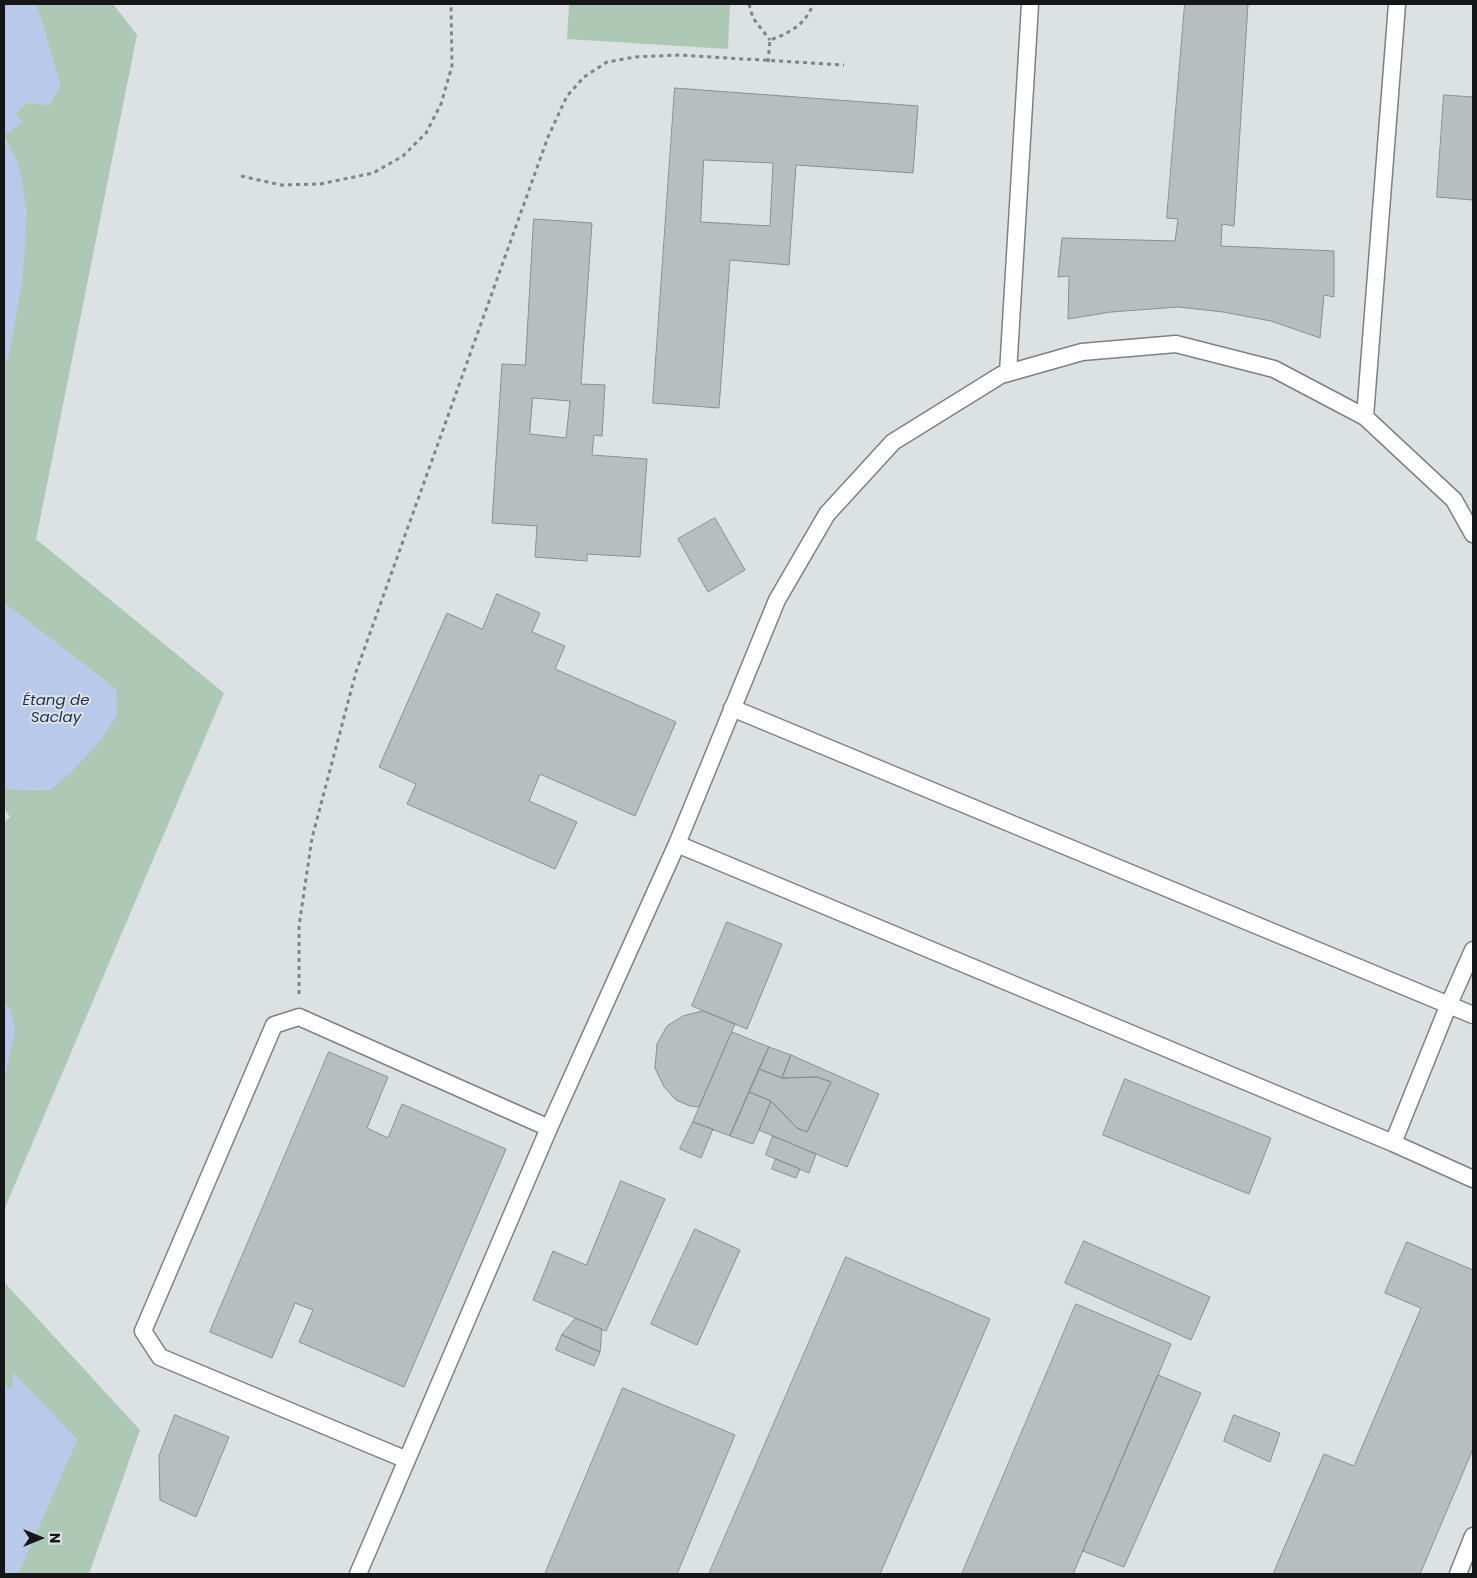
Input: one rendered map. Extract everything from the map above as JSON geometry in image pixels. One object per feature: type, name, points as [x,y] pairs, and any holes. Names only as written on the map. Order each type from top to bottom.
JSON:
[{"type":"lane","points":[[1008,373],[1030,4]]},
{"type":"lane","points":[[1365,417],[1397,4]]},
{"type":"lane","points":[[358,1574],[549,1128],[677,844],[777,600],[827,514],[894,442],[1001,375],[1082,352],[1176,344],[1274,369],[1365,417],[1454,500],[1473,534]]},
{"type":"lane","points":[[732,708],[1473,1014]]},
{"type":"lane","points":[[677,844],[1393,1143],[1473,1179]]},
{"type":"lane","points":[[1393,1143],[1473,950]]},
{"type":"lane","points":[[407,1460],[160,1357],[143,1332],[274,1025],[299,1017],[549,1128]]},
{"type":"lane","points":[[1458,1574],[1473,1536]]},
{"type":"path","points":[[241,176],[281,185],[320,184],[373,173],[403,156],[426,133],[441,104],[452,66],[451,4]]},
{"type":"path","points":[[749,4],[753,18],[770,40],[768,62]]},
{"type":"path","points":[[770,40],[784,35],[801,25],[810,14],[813,4]]},
{"type":"path","points":[[299,1017],[299,926],[312,838],[356,672],[548,137],[567,96],[584,77],[607,62],[635,57],[679,55],[768,62],[844,65]]},
{"type":"green space","points":[[35,4],[113,4],[137,35],[36,539],[224,693],[4,1210],[4,822],[10,817],[4,808],[4,789],[50,790],[116,689],[4,603],[4,363],[8,359],[22,280],[26,212],[17,162],[4,135],[22,122],[15,114],[27,102],[49,105],[60,86]]},
{"type":"green space","points":[[569,4],[730,4],[728,49],[567,39]]},
{"type":"green space","points":[[4,1282],[140,1430],[89,1574],[18,1574],[77,1439],[4,1390]]},
{"type":"water","points":[[4,4],[35,4],[60,86],[49,105],[27,102],[15,114],[23,122],[4,135]]},
{"type":"water","points":[[4,136],[18,163],[26,212],[26,237],[17,311],[8,360],[4,363]]},
{"type":"water","name":"Étang de Saclay","points":[[4,603],[116,689],[117,715],[101,740],[72,772],[50,790],[4,789]]},
{"type":"water","points":[[4,1001],[11,1011],[15,1030],[4,1078]]},
{"type":"water","points":[[13,1372],[77,1439],[18,1574],[4,1574],[4,1381],[8,1389],[12,1388]]},
{"type":"building","points":[[1185,4],[1248,4],[1234,226],[1222,224],[1221,246],[1334,251],[1334,297],[1324,295],[1320,338],[1271,321],[1223,312],[1178,307],[1111,312],[1068,319],[1069,276],[1058,277],[1062,238],[1175,241],[1178,219],[1167,218]]},
{"type":"building","points":[[675,88],[918,106],[913,173],[796,165],[789,265],[730,260],[719,408],[653,403]],"holes":[[[704,160],[773,163],[770,226],[701,222]]]},
{"type":"building","points":[[1444,95],[1473,97],[1473,200],[1437,197]]},
{"type":"building","points":[[534,219],[592,223],[581,384],[605,385],[602,436],[594,435],[592,455],[647,459],[640,557],[587,554],[587,561],[535,557],[537,526],[492,523],[502,364],[525,365]],"holes":[[[533,398],[570,401],[566,438],[530,434]]]},
{"type":"building","points":[[715,518],[745,570],[708,592],[678,539]]},
{"type":"building","points":[[497,594],[540,613],[532,632],[565,646],[555,669],[676,722],[635,816],[540,774],[529,801],[577,822],[555,869],[407,804],[416,784],[379,767],[447,613],[482,629]]},
{"type":"building","points":[[727,922],[782,944],[747,1029],[692,1006]]},
{"type":"building","points":[[703,1011],[735,1024],[699,1107],[690,1106],[676,1100],[664,1087],[655,1068],[657,1044],[667,1026],[683,1016]]},
{"type":"building","points":[[732,1032],[769,1047],[730,1136],[693,1122]]},
{"type":"building","points":[[769,1047],[791,1055],[782,1078],[759,1069]]},
{"type":"building","points":[[329,1052],[388,1077],[367,1128],[388,1138],[402,1104],[506,1149],[404,1387],[299,1342],[313,1310],[295,1303],[272,1358],[210,1332]]},
{"type":"building","points":[[791,1055],[879,1094],[847,1167],[759,1130],[771,1101],[797,1128],[807,1132],[831,1082],[817,1077],[782,1078]]},
{"type":"building","points":[[759,1069],[782,1078],[817,1077],[831,1082],[807,1132],[797,1128],[771,1101],[749,1092]]},
{"type":"building","points":[[1125,1079],[1271,1138],[1249,1194],[1103,1135]]},
{"type":"building","points":[[749,1092],[771,1101],[753,1144],[730,1136]]},
{"type":"building","points":[[693,1122],[713,1129],[701,1158],[680,1149]]},
{"type":"building","points":[[773,1136],[816,1154],[809,1173],[766,1155]]},
{"type":"building","points":[[776,1159],[800,1169],[796,1178],[772,1169]]},
{"type":"building","points":[[621,1181],[665,1199],[606,1331],[533,1300],[553,1251],[586,1265]]},
{"type":"building","points":[[695,1229],[740,1250],[697,1345],[651,1324]]},
{"type":"building","points":[[1084,1241],[1210,1297],[1191,1340],[1065,1283]]},
{"type":"building","points":[[1407,1242],[1473,1270],[1473,1449],[1420,1574],[1273,1574],[1324,1454],[1354,1466],[1421,1308],[1385,1293]]},
{"type":"building","points":[[846,1257],[990,1319],[880,1574],[709,1574]]},
{"type":"building","points":[[1076,1304],[1171,1344],[1158,1375],[1073,1574],[962,1574]]},
{"type":"building","points":[[576,1318],[602,1329],[600,1352],[562,1335]]},
{"type":"building","points":[[562,1335],[600,1352],[594,1366],[556,1350]]},
{"type":"building","points":[[1158,1375],[1201,1393],[1124,1567],[1083,1551]]},
{"type":"building","points":[[623,1388],[735,1435],[677,1574],[545,1574]]},
{"type":"building","points":[[175,1415],[229,1437],[196,1517],[160,1500],[159,1456]]},
{"type":"building","points":[[1234,1415],[1280,1433],[1270,1462],[1224,1441]]}]
